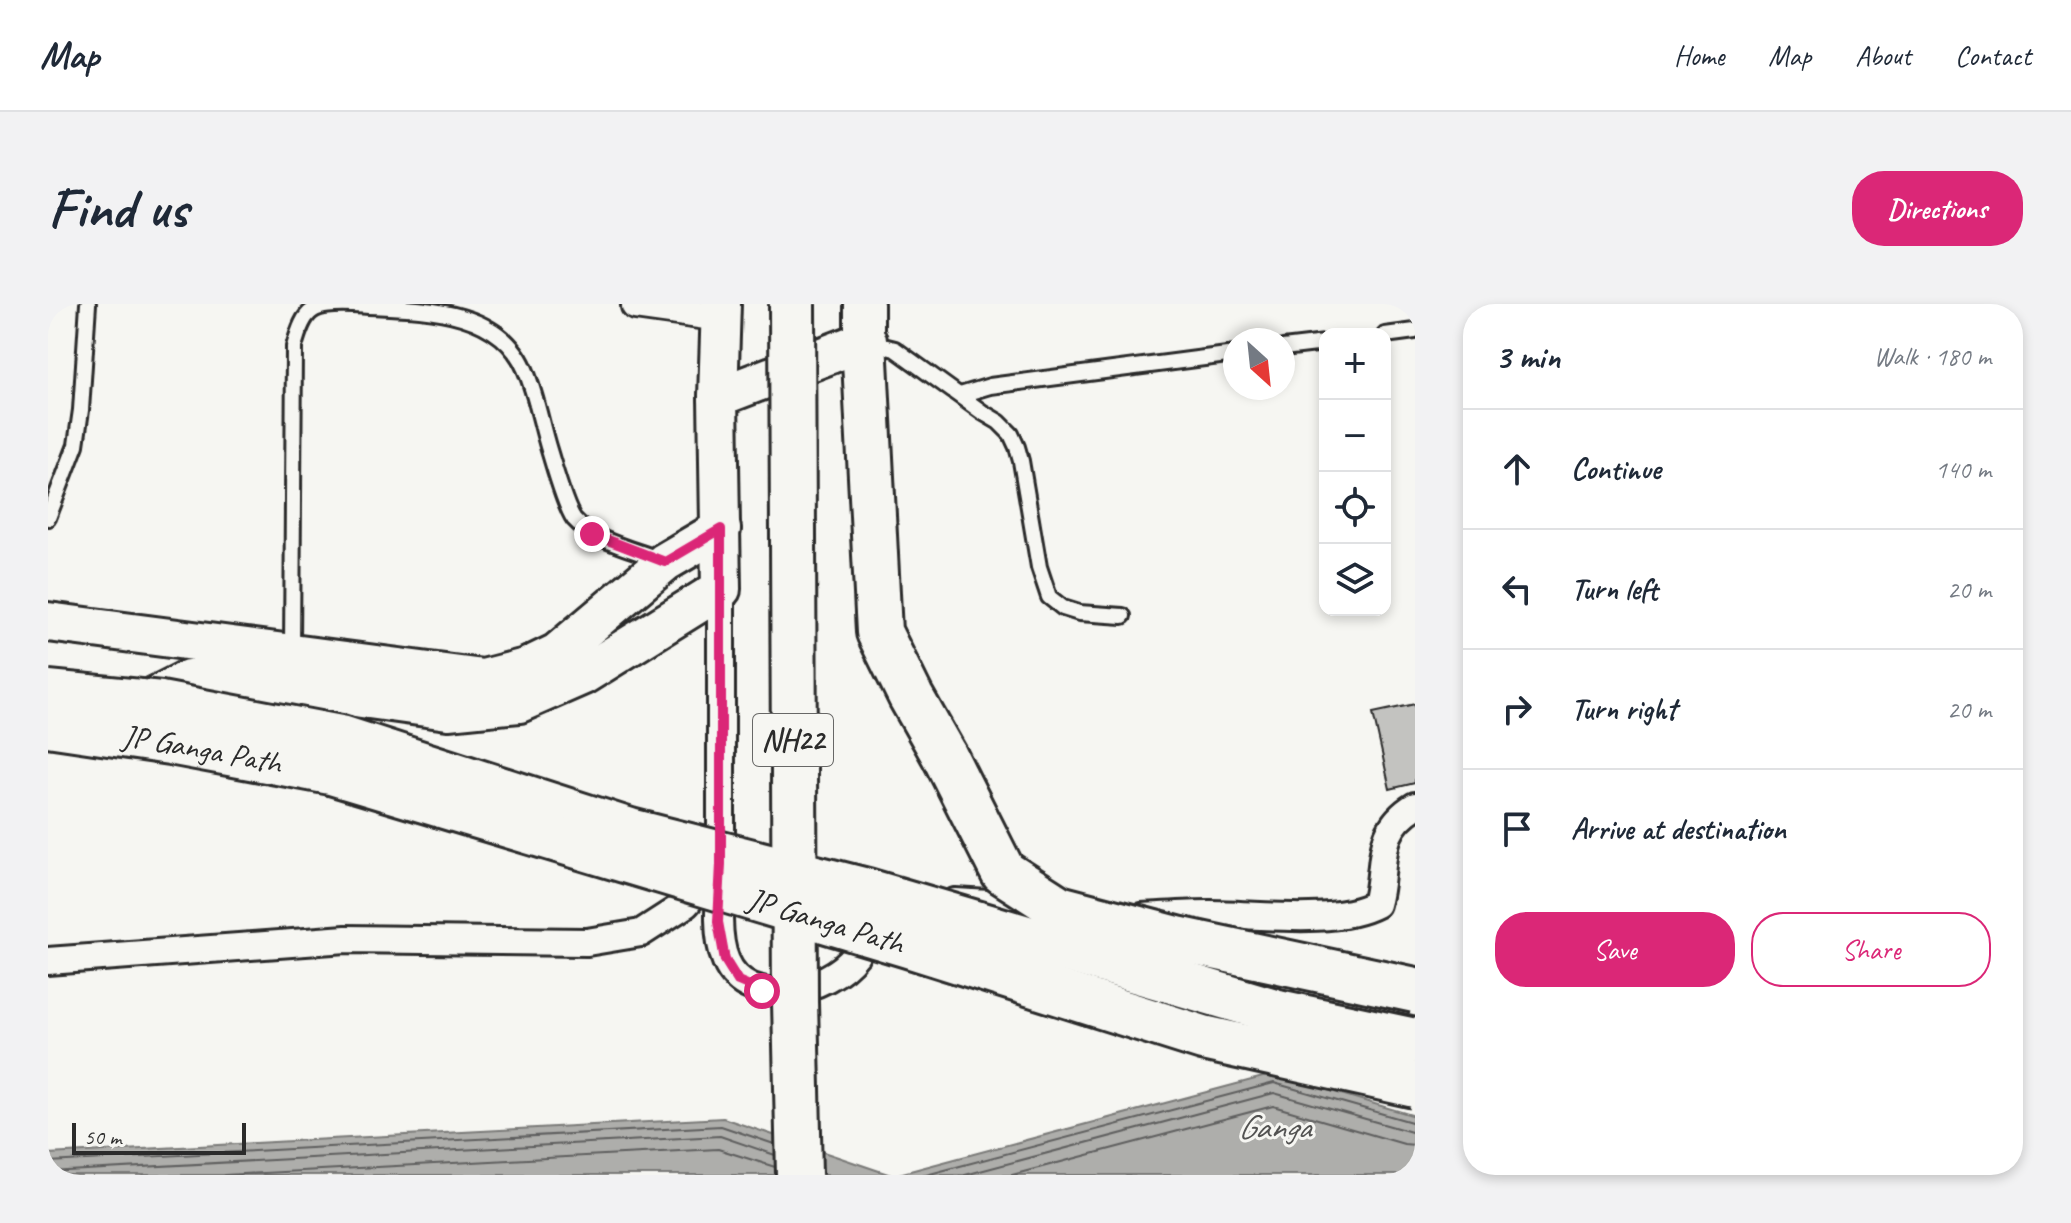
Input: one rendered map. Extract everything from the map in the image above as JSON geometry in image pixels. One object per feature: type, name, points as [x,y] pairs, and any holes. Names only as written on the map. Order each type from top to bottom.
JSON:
[{"type":"highway","name":"NH22","points":[[766,304],[767,977],[771,1175]]},
{"type":"highway","name":"NH22","points":[[792,304],[795,1002],[799,1175]]},
{"type":"highway","points":[[864,323],[879,632],[1003,872],[1059,908],[1177,939],[1415,990]]},
{"type":"highway","name":"JP Ganga Path","points":[[48,693],[144,702],[341,738],[630,831],[867,891],[1278,1012],[1415,1041]]},
{"type":"highway","name":"JP Ganga Path","points":[[48,724],[170,742],[331,772],[908,945],[1203,1038],[1415,1085]]},
{"type":"street","points":[[635,304],[721,311],[718,397],[721,864],[718,922],[725,960],[738,981],[762,991],[800,990],[834,975],[857,954],[869,915],[881,905],[989,904],[1055,920],[1209,914],[1342,915],[1363,911],[1376,904],[1383,847],[1404,812],[1415,806]]},
{"type":"street","points":[[718,397],[864,323]]},
{"type":"street","points":[[48,622],[483,679],[526,668],[557,653],[665,562],[721,529]]},
{"type":"street","points":[[144,702],[189,679],[236,677],[448,710],[519,703],[583,675],[721,589]]},
{"type":"street","points":[[48,961],[346,939],[587,942],[641,933],[686,904],[721,864]]},
{"type":"lane","points":[[48,518],[76,445],[88,304]]},
{"type":"lane","points":[[292,654],[294,347],[301,322],[314,308],[332,304],[438,310],[486,325],[506,341],[524,367],[557,477],[573,517],[592,534],[665,562]]},
{"type":"lane","points":[[864,323],[1011,434],[1017,447],[1039,567],[1049,597],[1063,608],[1079,613],[1123,616]]},
{"type":"lane","points":[[1391,334],[1415,331]]},
{"type":"lane","points":[[1295,347],[1319,344]]},
{"type":"lane","points":[[960,395],[990,386],[1223,356]]},
{"type":"water","name":"Ganga","points":[[1274,1074],[1415,1116],[1415,1175],[895,1175]]},
{"type":"water","points":[[723,1118],[891,1175],[48,1175],[48,1154]]},
{"type":"building","points":[[1415,704],[1415,783],[1390,789],[1373,713]]},
{"type":"route","points":[[592,534],[665,562],[721,529],[721,864],[718,922],[725,960],[738,981],[762,991]]}]
